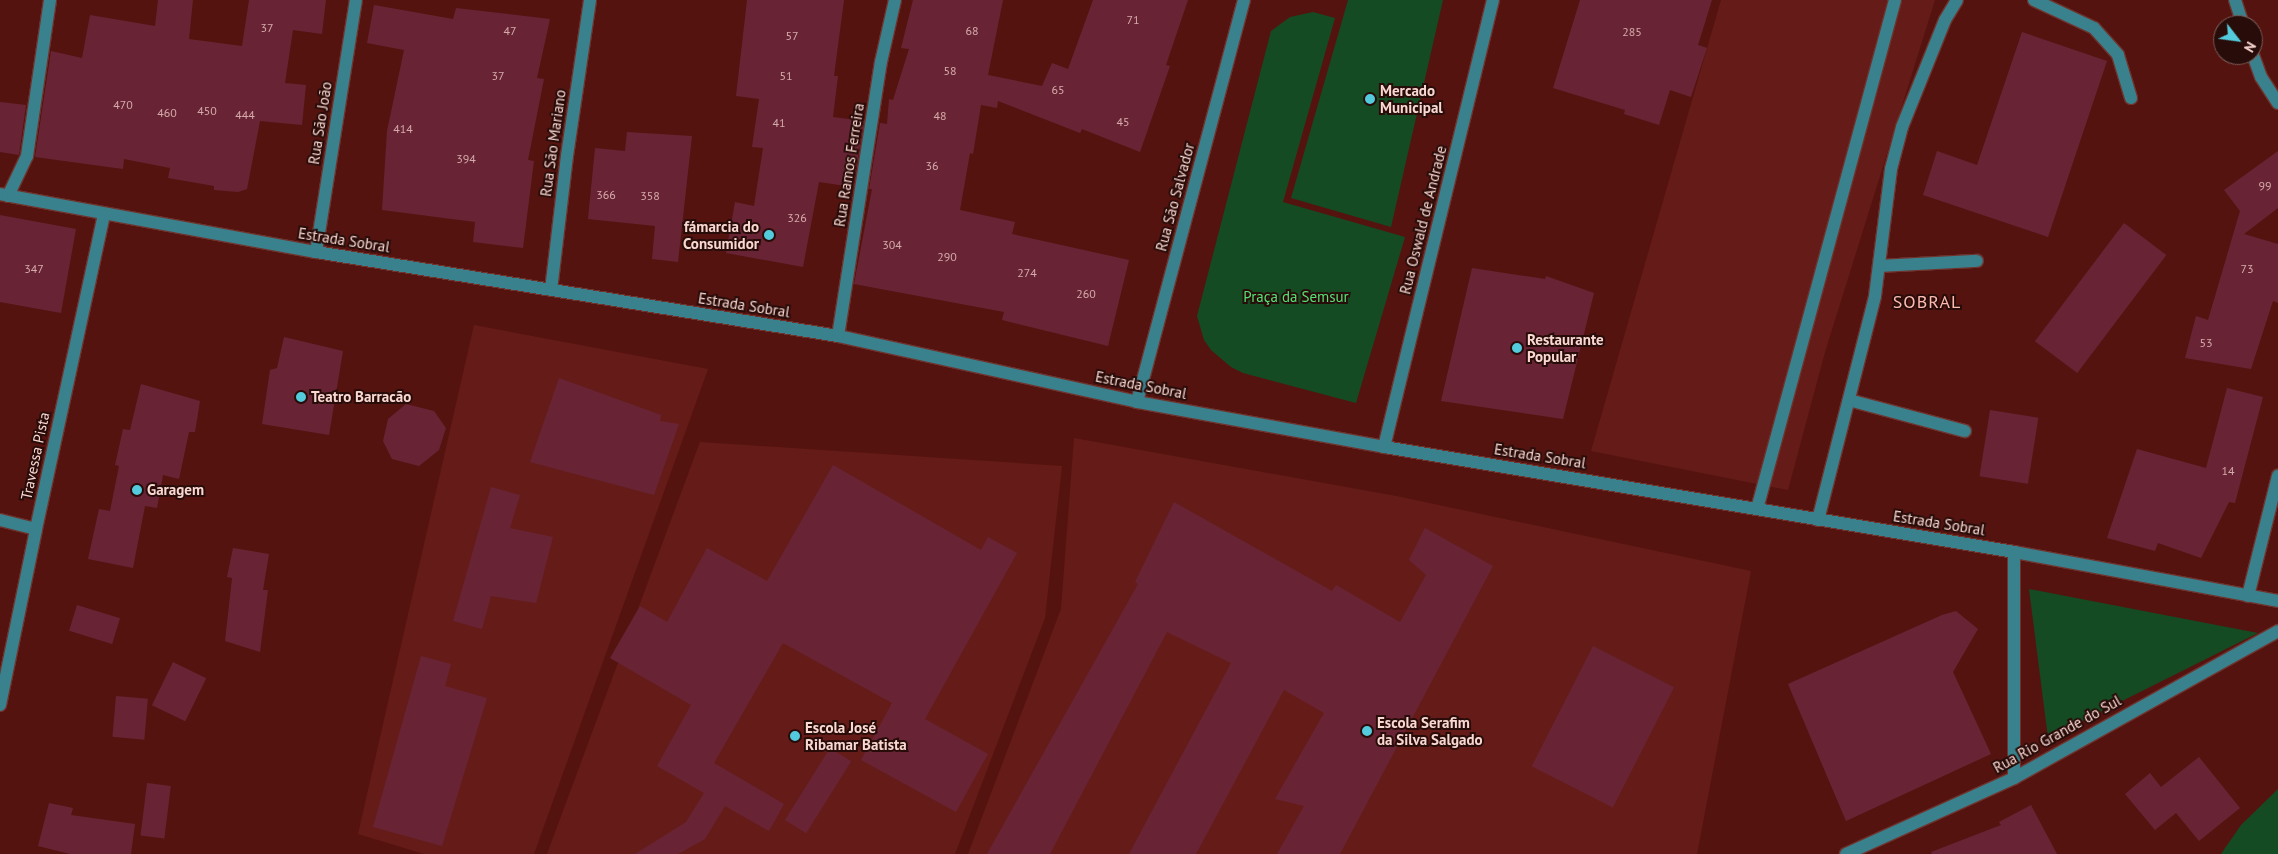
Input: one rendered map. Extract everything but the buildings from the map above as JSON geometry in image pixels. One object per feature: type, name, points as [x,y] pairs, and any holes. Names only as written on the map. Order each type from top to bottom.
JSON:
[{"type":"street","points":[[4,195],[27,156],[50,0]]},
{"type":"street","name":"Rua São João","points":[[316,252],[356,0]]},
{"type":"street","name":"Rua São Mariano","points":[[551,290],[567,156],[590,0]]},
{"type":"street","name":"Rua Ramos Ferreira","points":[[838,336],[882,62],[895,0]]},
{"type":"street","name":"Rua São Salvador","points":[[1137,402],[1244,0]]},
{"type":"street","name":"Rua Oswald de Andrade","points":[[1384,447],[1493,0]]},
{"type":"street","points":[[1757,509],[1895,0]]},
{"type":"street","points":[[1818,520],[1875,296],[1891,169],[1902,127],[1945,20],[1957,0]]},
{"type":"street","points":[[2034,0],[2094,28],[2118,55],[2131,98]]},
{"type":"street","points":[[2235,0],[2240,15]]},
{"type":"street","points":[[2257,65],[2261,77],[2278,103]]},
{"type":"street","name":"Estrada Sobral","points":[[4,195],[104,215],[316,252],[838,336],[1137,402],[1384,447],[2014,552],[2278,601]]},
{"type":"street","name":"Travessa Pista","points":[[0,706],[104,215]]},
{"type":"street","points":[[1880,266],[1977,261]]},
{"type":"street","points":[[1849,400],[1964,431]]},
{"type":"street","points":[[2248,596],[2278,476]]},
{"type":"street","points":[[0,520],[36,529]]},
{"type":"street","points":[[2014,552],[2014,778]]},
{"type":"street","name":"Rua Rio Grande do Sul","points":[[1846,854],[2014,778],[2278,631]]},
{"type":"shaded area","points":[[1721,0],[1935,0],[1825,352],[1788,490],[1591,451]]},
{"type":"shaded area","points":[[474,325],[708,369],[534,854],[424,854],[358,834]]},
{"type":"shaded area","name":"Escola Serafim da Silva Salgado","points":[[1074,438],[1396,496],[1751,571],[1697,854],[968,854],[1061,609]]},
{"type":"shaded area","name":"Escola José Ribamar Batista","points":[[700,442],[1062,466],[1045,618],[955,854],[547,854]]},
{"type":"green space","name":"Mercado Municipal","points":[[1348,0],[1443,0],[1391,227],[1291,198]]},
{"type":"green space","name":"Praça da Semsur","points":[[1313,12],[1335,18],[1283,202],[1405,237],[1356,403],[1243,373],[1231,367],[1211,350],[1204,340],[1197,316],[1271,31],[1290,17]]},
{"type":"green space","points":[[2029,589],[2258,633],[2048,738]]},
{"type":"green space","points":[[2278,789],[2278,854],[2221,854],[2241,825]]},
{"type":"place","name":"Mercado Municipal","points":[[1370,99]]},
{"type":"place","name":"fámarcia do Consumidor","points":[[769,235]]},
{"type":"place","name":"Restaurante Popular","points":[[1517,348]]},
{"type":"place","name":"Teatro Barracão","points":[[301,397]]},
{"type":"place","name":"Garagem","points":[[137,490]]},
{"type":"place","name":"Escola Serafim da Silva Salgado","points":[[1367,731]]},
{"type":"place","name":"Escola José Ribamar Batista","points":[[795,736]]},
{"type":"district","name":"SOBRAL","points":[[1927,302]]}]
